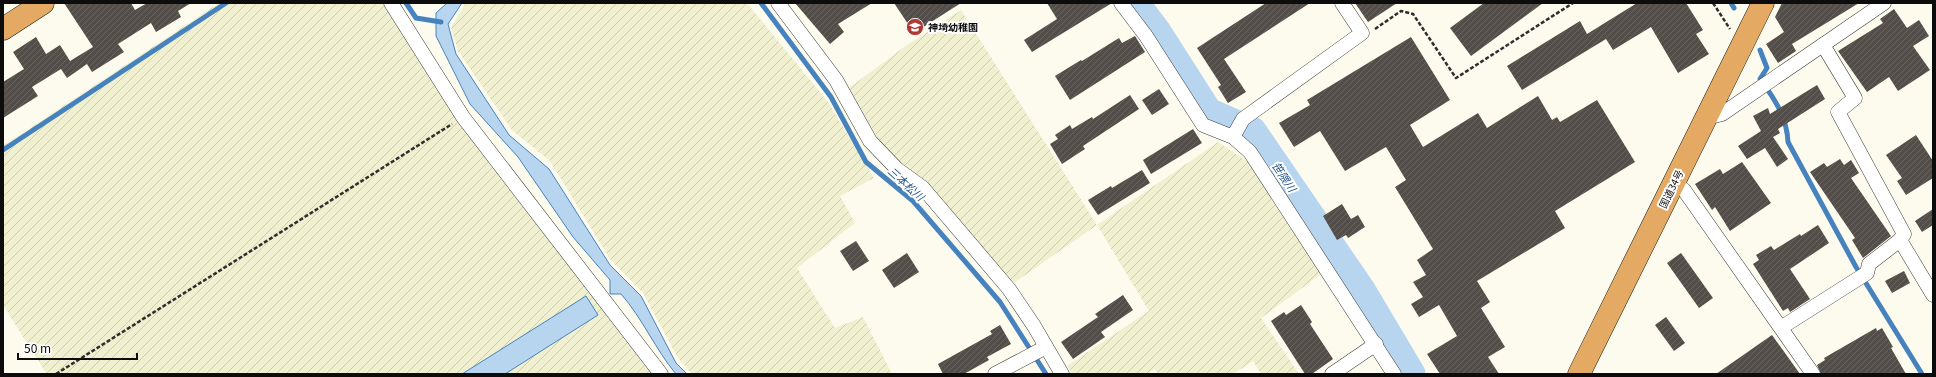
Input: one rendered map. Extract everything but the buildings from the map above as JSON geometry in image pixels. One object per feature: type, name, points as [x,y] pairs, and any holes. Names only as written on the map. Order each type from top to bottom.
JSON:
[{"type":"highway","points":[[3,29],[43,3]]},
{"type":"highway","name":"国道34号","points":[[1579,374],[1763,3]]},
{"type":"street","points":[[391,3],[463,117],[661,374]]},
{"type":"street","points":[[778,3],[836,80],[870,141],[897,169],[923,188],[1009,289],[1034,326],[1062,374]]},
{"type":"street","points":[[1121,3],[1146,36],[1203,125],[1233,137],[1250,152],[1376,344],[1394,374]]},
{"type":"street","points":[[1233,137],[1243,119],[1362,33],[1342,3]]},
{"type":"street","points":[[1706,118],[1722,114],[1884,3]]},
{"type":"street","points":[[1782,327],[1863,276],[1869,264],[1900,240],[1904,234],[1838,112],[1855,98],[1823,45]]},
{"type":"street","points":[[1674,182],[1684,190],[1782,327],[1813,374]]},
{"type":"street","points":[[1900,240],[1933,295]]},
{"type":"street","points":[[1332,374],[1376,344]]},
{"type":"street","points":[[996,374],[1046,347]]},
{"type":"path","points":[[1362,33],[1370,32],[1401,11],[1413,14],[1456,78],[1573,3]]},
{"type":"path","points":[[1713,3],[1734,33],[1745,39]]},
{"type":"path","points":[[56,374],[463,117]]},
{"type":"green space","points":[[219,3],[384,3],[470,136],[651,374],[45,374],[46,373],[3,305],[3,146]]},
{"type":"green space","points":[[466,3],[747,3],[828,102],[874,178],[840,196],[855,223],[797,268],[835,328],[863,317],[892,374],[692,374],[678,358],[643,293],[610,259],[550,161],[512,130],[458,51],[451,27]]},
{"type":"green space","points":[[961,10],[1097,225],[1014,283],[926,181],[884,149],[849,88],[907,45]]},
{"type":"green space","points":[[1218,142],[1247,161],[1321,274],[1261,318],[1299,374],[1261,374],[1253,361],[1233,374],[1158,374],[1155,369],[1147,374],[1073,374],[1067,366],[1149,311],[1097,225]]},
{"type":"water","points":[[447,3],[462,3],[448,24],[456,54],[509,135],[549,169],[610,265],[641,296],[676,363],[687,374],[676,374],[621,294],[610,294],[610,280],[573,237],[518,157],[470,104],[436,36],[436,13]]},
{"type":"water","points":[[586,296],[598,315],[505,374],[462,374]]},
{"type":"waterway","points":[[3,150],[226,3]]},
{"type":"waterway","points":[[406,3],[416,18],[441,22]]},
{"type":"waterway","name":"三本松川","points":[[761,3],[831,97],[866,162],[913,201],[1000,302],[1046,374]]},
{"type":"waterway","name":"笹隈川","points":[[1135,3],[1157,32],[1208,112],[1252,131],[1361,290],[1411,374]]},
{"type":"waterway","points":[[1731,3],[1734,8]]},
{"type":"waterway","points":[[1760,50],[1767,68],[1760,79],[1779,108],[1785,124],[1788,142],[1856,267],[1922,374]]},
{"type":"place","name":"神埼幼稚園","points":[[915,27]]}]
